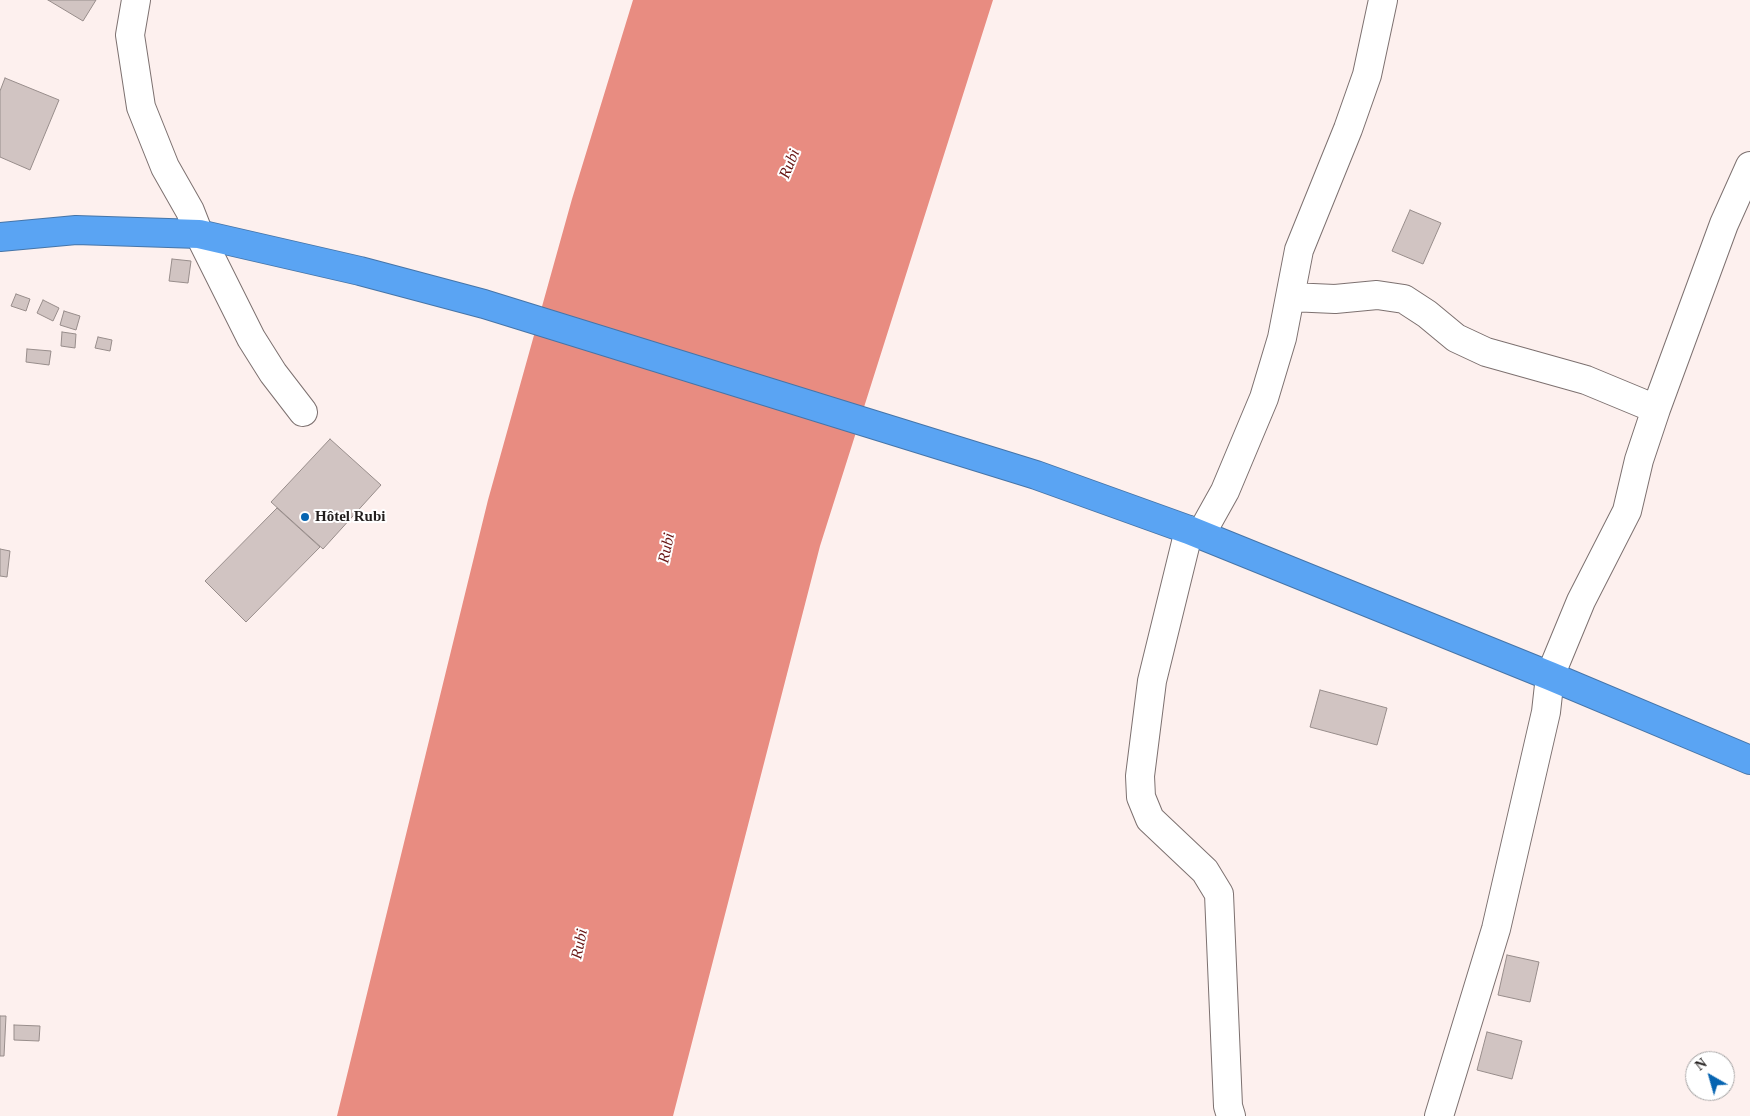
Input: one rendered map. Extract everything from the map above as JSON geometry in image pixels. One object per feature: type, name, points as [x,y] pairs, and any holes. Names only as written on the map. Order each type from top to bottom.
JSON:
[{"type":"highway","points":[[0,237],[76,230],[199,234],[360,271],[484,304],[1036,475],[1195,532],[1550,676],[1750,760]]},
{"type":"street","points":[[136,0],[130,35],[142,107],[165,167],[190,211],[199,234],[251,338],[273,373],[303,412]]},
{"type":"street","points":[[1231,1116],[1228,1106],[1219,894],[1205,871],[1150,819],[1141,797],[1140,776],[1152,681],[1195,532],[1225,491],[1264,398],[1282,338],[1299,250],[1348,129],[1367,75],[1383,0]]},
{"type":"street","points":[[1439,1116],[1496,929],[1546,712],[1550,676],[1581,601],[1627,511],[1639,460],[1656,409],[1724,224],[1750,166]]},
{"type":"street","points":[[1290,297],[1335,299],[1377,295],[1404,299],[1427,314],[1456,338],[1486,352],[1586,380],[1656,409]]},
{"type":"water","name":"Rubi","points":[[633,0],[993,0],[820,546],[673,1116],[337,1116],[488,500],[572,199]]},
{"type":"building","points":[[48,0],[96,0],[83,21]]},
{"type":"building","points":[[5,78],[59,100],[30,170],[0,157],[0,91]]},
{"type":"building","points":[[1410,210],[1441,223],[1423,264],[1392,251]]},
{"type":"building","points":[[172,259],[191,261],[188,283],[169,281]]},
{"type":"building","points":[[16,294],[30,299],[26,311],[11,306]]},
{"type":"building","points":[[43,300],[59,308],[53,321],[37,313]]},
{"type":"building","points":[[64,311],[80,316],[76,330],[60,325]]},
{"type":"building","points":[[62,332],[76,334],[75,348],[61,346]]},
{"type":"building","points":[[98,337],[112,340],[110,351],[95,348]]},
{"type":"building","points":[[27,349],[51,351],[49,365],[26,362]]},
{"type":"building","points":[[330,439],[381,485],[323,549],[271,502]]},
{"type":"building","points":[[277,508],[320,547],[246,622],[205,581]]},
{"type":"building","points":[[0,549],[10,551],[7,577],[0,576]]},
{"type":"building","points":[[1320,690],[1387,708],[1377,745],[1310,727]]},
{"type":"building","points":[[1507,955],[1539,962],[1530,1002],[1498,995]]},
{"type":"building","points":[[0,1016],[6,1016],[4,1056],[0,1056]]},
{"type":"building","points":[[14,1025],[40,1026],[39,1041],[14,1040]]},
{"type":"building","points":[[1487,1032],[1522,1041],[1512,1079],[1477,1070]]},
{"type":"place","name":"Hôtel Rubi","points":[[305,517]]}]
